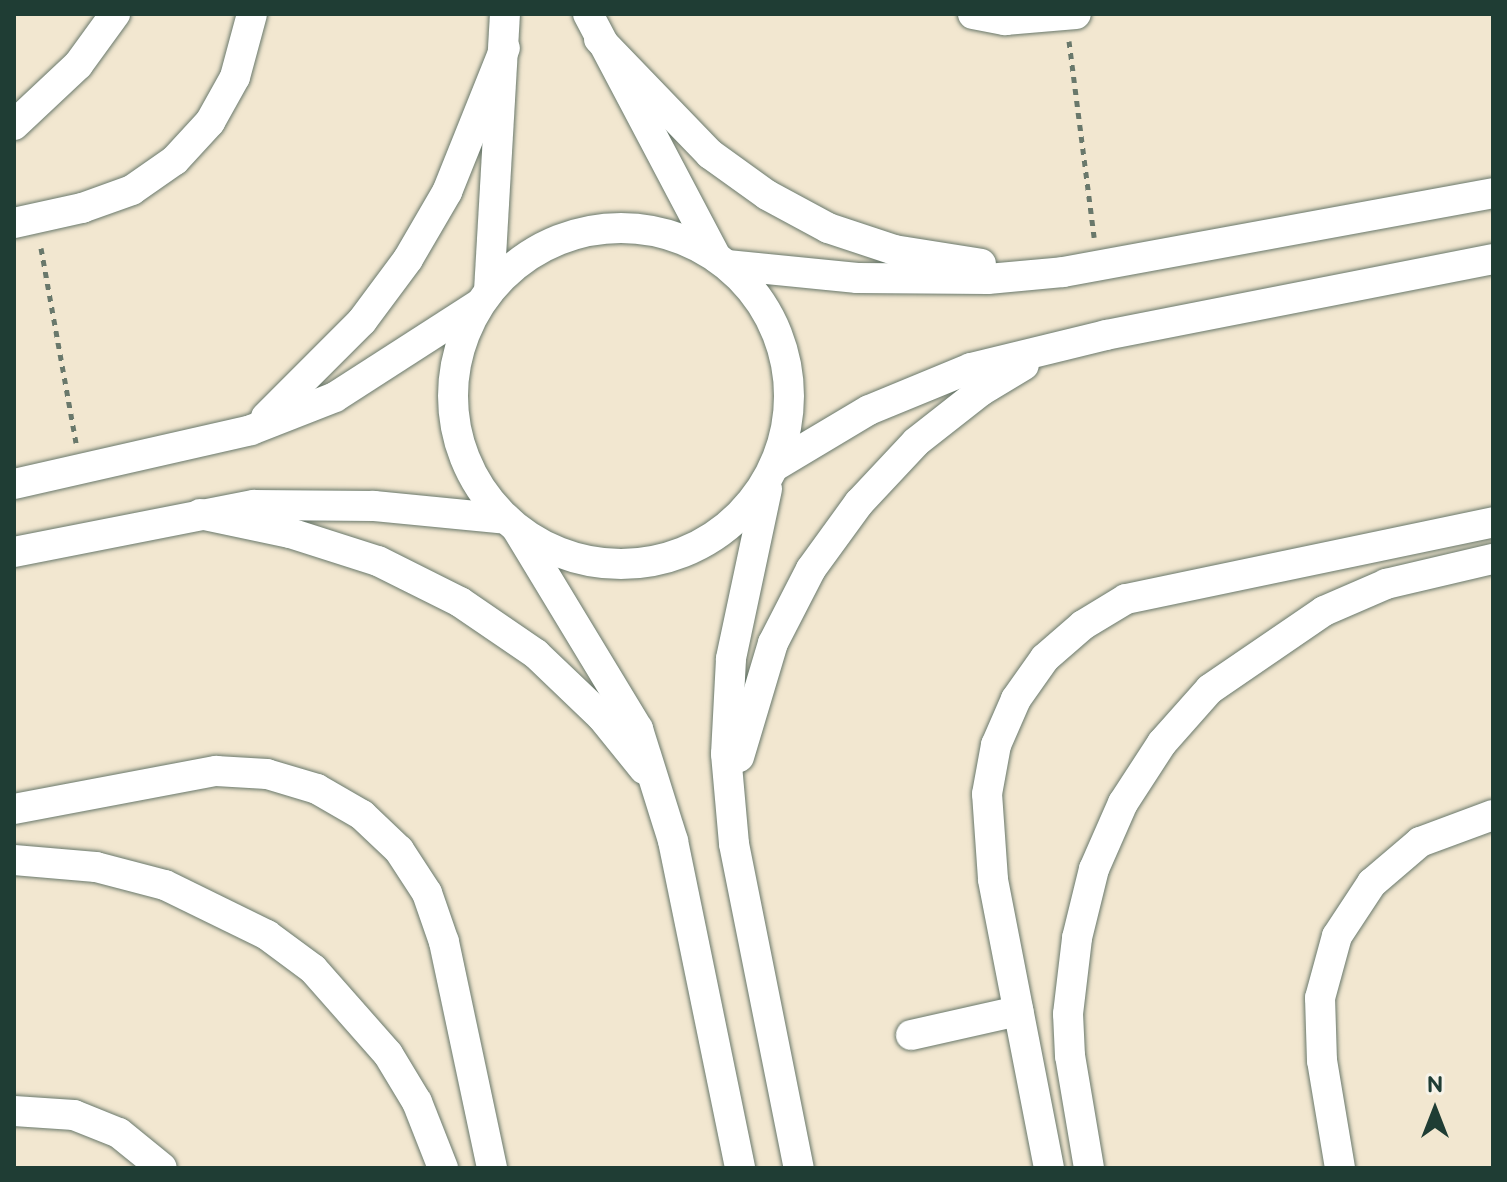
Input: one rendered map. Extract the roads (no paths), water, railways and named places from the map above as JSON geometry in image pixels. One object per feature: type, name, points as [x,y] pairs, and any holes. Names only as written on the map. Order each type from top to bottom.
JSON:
[{"type":"street","points":[[14,125],[78,65],[115,14]]},
{"type":"street","points":[[25,221],[132,190],[175,160],[210,122],[235,77],[252,14]]},
{"type":"street","points":[[505,14],[505,48],[484,298],[455,365],[456,431],[482,492],[511,523],[611,677],[638,729],[659,789],[740,1168]]},
{"type":"street","points":[[973,14],[1005,20],[1071,15]]},
{"type":"street","points":[[594,26],[722,261]]},
{"type":"street","points":[[594,26],[710,154],[767,195],[828,228],[908,253],[1063,272]]},
{"type":"street","points":[[251,430],[351,332],[408,259],[467,150],[505,48]]},
{"type":"street","points":[[722,261],[923,280],[1063,272],[1493,193]]},
{"type":"street","points":[[14,484],[251,430],[335,397],[484,298],[519,262],[556,242],[596,230],[638,229],[679,238],[722,261],[754,292],[774,324],[787,360],[791,398],[731,659],[726,754],[730,802],[799,1168]]},
{"type":"street","points":[[14,552],[200,514],[310,503],[511,523],[576,559],[620,565],[664,559],[706,543],[729,525],[772,473],[869,410],[930,382],[1052,348],[1493,259]]},
{"type":"street","points":[[730,802],[746,721],[773,643],[811,569],[859,503],[916,442],[981,391],[1052,348]]},
{"type":"street","points":[[200,514],[290,533],[378,561],[460,602],[558,675],[602,717],[659,789]]},
{"type":"street","points":[[1049,1168],[993,879],[987,794],[1001,734],[1016,699],[1045,658],[1083,625],[1126,599],[1493,522]]},
{"type":"street","points":[[1089,1168],[1070,1056],[1077,938],[1094,869],[1123,803],[1162,743],[1210,689],[1324,611],[1386,584],[1493,559]]},
{"type":"street","points":[[14,809],[216,771],[280,778],[317,789],[362,815],[399,850],[427,893],[444,942],[492,1168]]},
{"type":"street","points":[[1340,1168],[1322,1061],[1320,998],[1337,936],[1372,883],[1420,842],[1493,815]]},
{"type":"street","points":[[14,860],[96,867],[165,885],[267,935],[313,969],[388,1054],[417,1102],[443,1168]]},
{"type":"street","points":[[911,1035],[1018,1011]]},
{"type":"street","points":[[1029,1064],[1070,1056]]},
{"type":"street","points":[[14,1111],[74,1115],[119,1133],[162,1168]]}]
